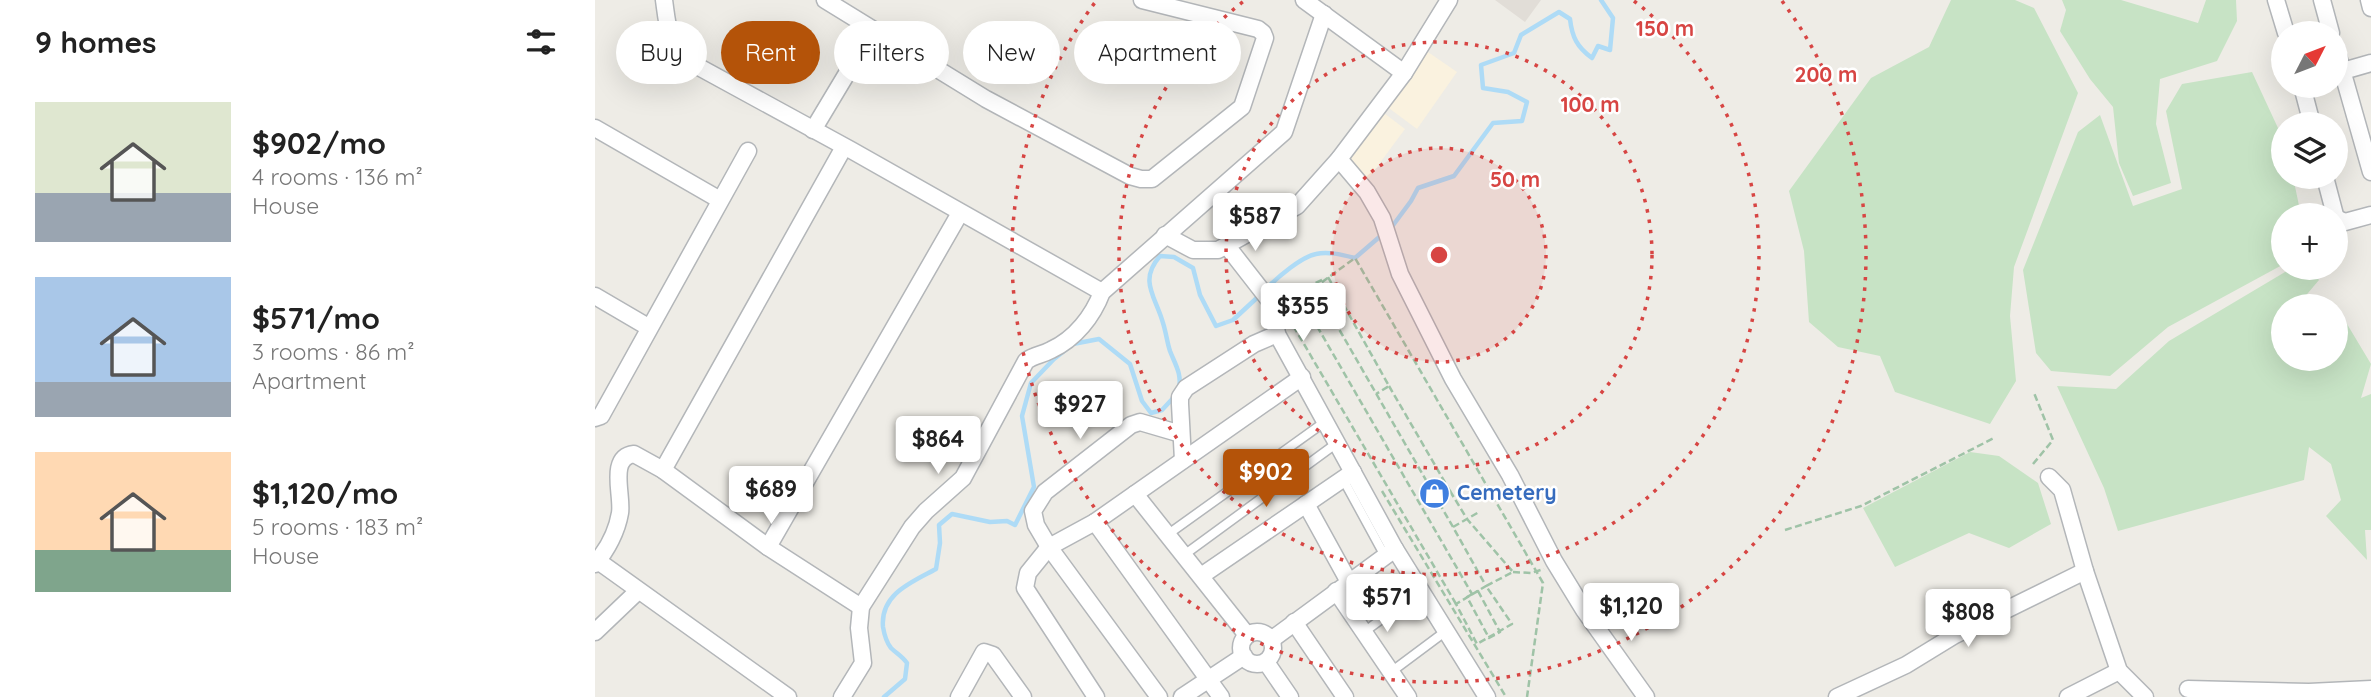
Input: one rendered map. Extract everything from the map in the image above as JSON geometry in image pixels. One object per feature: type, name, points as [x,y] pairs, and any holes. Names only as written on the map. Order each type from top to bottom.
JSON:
[{"type":"street","points":[[664,0],[668,31],[682,57],[1102,292]]},
{"type":"street","points":[[825,0],[859,21]]},
{"type":"street","points":[[949,76],[1130,176],[1152,179],[1242,107],[1265,38],[1258,29],[1142,0]]},
{"type":"street","points":[[1304,0],[1403,73]]},
{"type":"street","points":[[1164,235],[1193,250],[1218,250],[1297,206],[1339,159],[1403,73],[1449,0]]},
{"type":"street","points":[[2276,0],[2282,21]]},
{"type":"street","points":[[2322,0],[2328,21]]},
{"type":"street","points":[[2369,0],[2371,8]]},
{"type":"street","points":[[842,697],[863,663],[859,628],[861,607],[917,522],[963,478],[1026,361],[1059,345],[1089,319],[1102,292],[1284,132],[1324,14]]},
{"type":"street","points":[[2349,69],[2371,63]]},
{"type":"street","points":[[813,130],[841,84]]},
{"type":"street","points":[[2347,98],[2371,172]]},
{"type":"street","points":[[595,128],[720,200]]},
{"type":"street","points":[[663,470],[844,147]]},
{"type":"street","points":[[595,418],[601,416],[748,151]]},
{"type":"street","points":[[1339,159],[1367,192],[1382,218],[1401,274],[1453,379],[1510,475],[1557,566],[1584,610],[1646,697]]},
{"type":"street","points":[[768,547],[960,213]]},
{"type":"street","points":[[2348,221],[2371,215]]},
{"type":"street","points":[[1227,246],[1274,310],[1277,334],[1338,443],[1348,476],[1390,552],[1421,590],[1487,697]]},
{"type":"street","points":[[595,296],[648,327]]},
{"type":"street","points":[[1183,460],[1180,397],[1187,388],[1254,344],[1277,334]]},
{"type":"street","points":[[1096,697],[1024,588],[1028,573],[1049,547],[1095,522],[1302,377]]},
{"type":"street","points":[[1159,697],[1049,547],[1033,518],[1033,511],[1045,492],[1136,423],[1146,423],[1181,435]]},
{"type":"street","points":[[788,697],[597,562],[615,533],[620,512],[619,470],[622,459],[634,454],[663,470],[768,547],[861,607]]},
{"type":"street","points":[[1201,576],[1348,476]]},
{"type":"street","points":[[2049,477],[2061,491],[2119,671],[2145,697]]},
{"type":"street","points":[[1135,494],[1247,635]]},
{"type":"street","points":[[1306,504],[1364,632],[1408,697]]},
{"type":"street","points":[[1095,522],[1221,697]]},
{"type":"street","points":[[1271,640],[1390,552]]},
{"type":"street","points":[[1837,697],[1906,665],[1955,635],[2085,571]]},
{"type":"street","points":[[595,632],[638,591]]},
{"type":"street","points":[[1294,622],[1345,697]]},
{"type":"street","points":[[1260,632],[1271,640],[1273,652],[1266,662],[1254,664],[1244,656],[1241,645],[1247,635],[1260,632]]},
{"type":"street","points":[[959,697],[984,652],[993,654],[1023,697]]},
{"type":"street","points":[[1182,697],[1244,656]]},
{"type":"street","points":[[1266,662],[1290,697]]},
{"type":"street","points":[[2068,697],[2119,671]]},
{"type":"street","points":[[2188,689],[2309,694],[2371,689]]},
{"type":"lane","points":[[1167,535],[1326,421]]},
{"type":"lane","points":[[1184,555],[1338,443]]},
{"type":"lane","points":[[1364,632],[1421,590]]},
{"type":"lane","points":[[1391,672],[1447,631]]},
{"type":"path","points":[[1274,310],[1355,258],[1543,583],[1527,697]]},
{"type":"path","points":[[1300,306],[1303,290],[1329,277],[1467,519],[1513,572]]},
{"type":"path","points":[[1313,285],[1486,586],[1511,624],[1477,643],[1294,327],[1292,316],[1303,302],[1472,594]]},
{"type":"path","points":[[1376,394],[1389,386]]},
{"type":"path","points":[[2033,464],[2053,440],[2034,393]]},
{"type":"path","points":[[1785,530],[1861,506],[1994,438]]},
{"type":"path","points":[[1377,482],[1506,697]]},
{"type":"path","points":[[1437,499],[1450,491]]},
{"type":"path","points":[[1453,527],[1479,512]]},
{"type":"path","points":[[1456,604],[1513,572],[1531,573],[1557,566]]},
{"type":"path","points":[[1478,591],[1500,632]]},
{"type":"path","points":[[1467,597],[1489,638]]},
{"type":"shaded area","points":[[1495,0],[1541,0],[1525,22]]},
{"type":"shaded area","points":[[1428,52],[1457,72],[1417,129],[1386,106]]},
{"type":"shaded area","points":[[1384,113],[1405,129],[1368,179],[1346,163]]},
{"type":"green space","points":[[1951,0],[2015,0],[2034,8],[2078,93],[2014,267],[2010,316],[2016,381],[1990,424],[1895,392],[1880,356],[1838,347],[1809,322],[1804,251],[1789,191],[1871,78],[1929,47]]},
{"type":"green space","points":[[2062,0],[2121,0],[2198,23],[2206,0],[2236,0],[2237,21],[2217,61],[2160,79],[2156,124],[2171,183],[2133,196],[2119,163],[2113,107],[2090,79],[2060,31],[2066,10]]},
{"type":"green space","points":[[2252,72],[2271,113],[2271,189],[2296,189],[2298,203],[2271,203],[2271,271],[2168,327],[2110,376],[2051,371],[2036,353],[2023,270],[2078,132],[2100,115],[2133,206],[2182,189],[2166,111],[2182,84]]},
{"type":"green space","points":[[2272,280],[2319,280],[2307,294],[2271,294],[2271,371],[2348,371],[2348,326],[2371,364],[2361,398],[2371,394],[2371,530],[2365,530],[2367,560],[2326,516],[2341,500],[2331,464],[2309,447],[2304,480],[2118,531],[2104,488],[2057,386],[2116,389],[2169,341]]},
{"type":"green space","points":[[1970,452],[1999,456],[2038,483],[2051,524],[2009,548],[1969,533],[1895,567],[1863,508]]},
{"type":"waterway","points":[[1391,228],[1418,188],[1454,176],[1493,123],[1522,121],[1527,102],[1508,92],[1483,88],[1481,65],[1514,53],[1521,35],[1559,12],[1570,19],[1576,41],[1592,58],[1598,46],[1610,50],[1613,18],[1601,0]]},
{"type":"waterway","points":[[1267,288],[1290,268],[1310,256],[1330,253],[1355,258],[1384,233]]},
{"type":"waterway","points":[[1179,388],[1179,374],[1149,281],[1150,273],[1160,256],[1174,257],[1193,268],[1200,295],[1216,326],[1233,320],[1260,295]]},
{"type":"waterway","points":[[884,697],[905,679],[907,663],[888,643],[883,616],[899,590],[936,569],[940,543],[939,525],[952,514],[990,522],[1007,521],[1015,525],[1034,487],[1022,416],[1031,383],[1054,359],[1073,344],[1099,339],[1130,364],[1142,401],[1151,413],[1162,410],[1175,396]]},
{"type":"place","name":"Cemetery","points":[[1434,493]]}]
